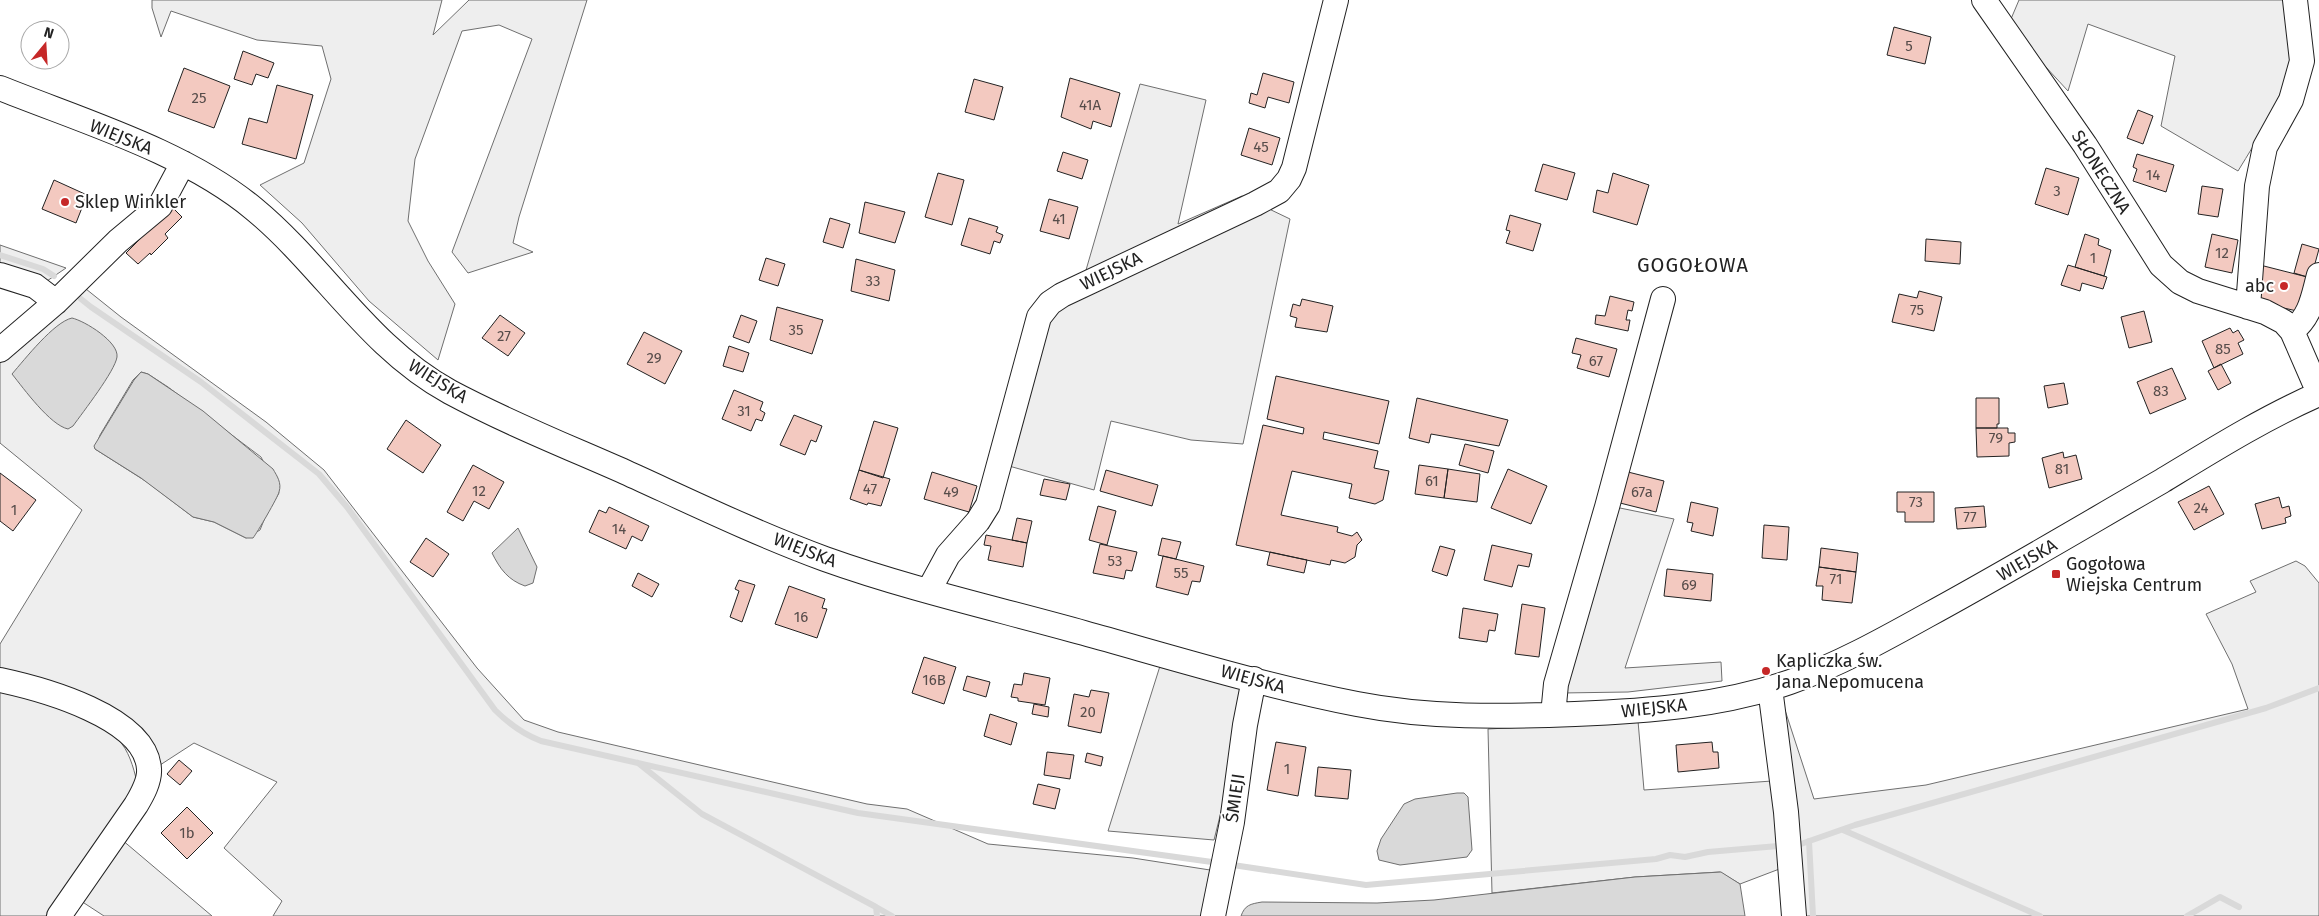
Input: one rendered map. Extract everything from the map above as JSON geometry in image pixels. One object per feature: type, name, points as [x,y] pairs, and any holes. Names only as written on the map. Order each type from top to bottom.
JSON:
[{"type":"street","name":"WIEJSKA","points":[[930,590],[948,555],[978,521],[988,506],[1001,465],[1039,317],[1050,302],[1062,295],[1268,198],[1285,184],[1294,168],[1302,143],[1336,0]]},
{"type":"street","name":"SŁONECZNA","points":[[1984,0],[2085,145],[2160,265],[2188,286],[2280,319],[2292,330]]},
{"type":"street","points":[[2248,307],[2257,186],[2265,146],[2291,100],[2302,61],[2295,0]]},
{"type":"street","name":"WIEJSKA","points":[[0,88],[183,163],[229,190],[254,208],[298,251],[381,341],[417,371],[444,389],[487,410],[823,558],[930,590],[1254,679],[1352,703],[1394,710],[1469,716],[1553,715],[1668,707],[1718,700],[1795,680],[1870,647],[2026,561],[2226,442],[2319,394]]},
{"type":"street","points":[[0,350],[56,302],[118,241],[160,206],[183,163]]},
{"type":"street","points":[[0,275],[35,286],[56,302]]},
{"type":"street","points":[[2319,276],[2309,313],[2292,330],[2319,394]]},
{"type":"street","points":[[1553,715],[1556,684],[1607,507],[1663,299]]},
{"type":"street","name":"ŚMIEJI","points":[[1213,916],[1232,822],[1245,725],[1254,679]]},
{"type":"street","points":[[0,680],[33,687],[70,700],[114,722],[127,730],[142,748],[149,770],[144,791],[136,804],[59,916]]},
{"type":"street","points":[[1770,688],[1785,802],[1794,916]]},
{"type":"shaded area","points":[[152,0],[442,0],[433,35],[469,0],[587,0],[519,217],[513,243],[533,252],[468,273],[452,252],[532,39],[499,25],[462,31],[415,159],[408,221],[428,261],[455,304],[438,360],[369,301],[302,223],[260,185],[304,163],[331,79],[322,46],[257,40],[171,11],[161,37],[152,8]]},
{"type":"shaded area","points":[[2019,0],[2286,0],[2291,41],[2289,68],[2278,99],[2238,171],[2161,126],[2175,56],[2088,24],[2068,91],[2008,26]]},
{"type":"shaded area","points":[[1140,84],[1206,100],[1178,224],[1242,196],[1290,219],[1243,444],[1191,440],[1111,421],[1094,490],[1009,466],[1032,307],[1084,277]]},
{"type":"shaded area","points":[[0,245],[66,268],[44,283],[0,266]]},
{"type":"shaded area","points":[[86,289],[121,317],[266,422],[324,470],[477,668],[524,720],[558,732],[867,804],[907,809],[988,844],[1133,858],[1210,870],[1203,916],[273,916],[282,901],[224,848],[277,782],[194,743],[157,767],[149,752],[0,672],[0,644],[82,510],[0,443],[0,363]],"holes":[[[141,372],[148,374],[261,457],[279,493],[266,515],[260,530],[246,538],[214,522],[193,517],[147,482],[95,449],[100,435],[133,380]]]},
{"type":"shaded area","points":[[72,318],[85,323],[107,339],[113,345],[117,357],[111,372],[98,392],[73,426],[68,429],[53,421],[30,397],[12,374],[57,326]]},
{"type":"shaded area","points":[[141,372],[148,374],[203,411],[273,469],[280,489],[253,538],[246,538],[214,522],[193,517],[141,478],[95,449],[94,446],[134,380]]},
{"type":"shaded area","points":[[1615,507],[1674,519],[1625,668],[1721,662],[1722,681],[1628,692],[1561,693]]},
{"type":"shaded area","points":[[518,528],[537,567],[533,583],[525,586],[514,581],[505,573],[492,553]]},
{"type":"shaded area","points":[[2296,561],[2305,566],[2319,583],[2319,916],[1803,916],[1784,707],[1814,799],[1926,785],[2248,709],[2232,664],[2206,614],[2256,592],[2250,581]]},
{"type":"shaded area","points":[[1160,666],[1241,687],[1227,788],[1214,840],[1108,831]]},
{"type":"shaded area","points":[[0,691],[80,715],[109,730],[128,754],[137,782],[46,916],[0,916]]},
{"type":"shaded area","points":[[1638,721],[1644,790],[1772,781],[1782,868],[1740,884],[1720,872],[1635,877],[1492,893],[1488,729]]},
{"type":"shaded area","points":[[1464,793],[1468,797],[1472,850],[1467,857],[1400,865],[1379,860],[1377,851],[1381,839],[1404,804],[1415,799]]},
{"type":"shaded area","points":[[121,839],[212,916],[104,916],[81,901]]},
{"type":"shaded area","points":[[1721,872],[1740,884],[1745,916],[1241,916],[1244,909],[1248,906],[1262,902],[1377,903],[1434,900],[1635,877]]},
{"type":"building","points":[[1894,27],[1931,37],[1925,64],[1887,55]]},
{"type":"building","points":[[243,51],[274,63],[268,78],[256,74],[252,85],[234,79]]},
{"type":"building","points":[[184,68],[230,86],[214,128],[168,111]]},
{"type":"building","points":[[1263,73],[1294,82],[1289,103],[1268,97],[1265,108],[1249,103],[1251,93],[1257,95]]},
{"type":"building","points":[[1070,78],[1120,93],[1111,127],[1093,121],[1091,129],[1061,117]]},
{"type":"building","points":[[974,79],[1003,87],[994,120],[965,112]]},
{"type":"building","points":[[277,85],[313,95],[296,159],[242,144],[249,118],[267,123]]},
{"type":"building","points":[[2138,110],[2153,116],[2143,144],[2127,138]]},
{"type":"building","points":[[1249,128],[1280,138],[1272,165],[1241,155]]},
{"type":"building","points":[[1063,152],[1088,160],[1082,179],[1057,171]]},
{"type":"building","points":[[2137,154],[2174,165],[2166,192],[2133,181],[2137,169],[2133,167]]},
{"type":"building","points":[[1543,164],[1575,173],[1567,200],[1535,191]]},
{"type":"building","points":[[2046,168],[2079,178],[2068,215],[2035,204]]},
{"type":"building","points":[[938,173],[964,180],[952,225],[925,217]]},
{"type":"building","points":[[1613,173],[1649,185],[1637,225],[1593,212],[1597,190],[1608,193]]},
{"type":"building","name":"Sklep Winkler","points":[[54,180],[87,195],[76,223],[42,209]]},
{"type":"building","points":[[2202,186],[2223,189],[2218,217],[2198,214]]},
{"type":"building","points":[[1049,199],[1078,207],[1069,239],[1040,231]]},
{"type":"building","points":[[865,202],[905,212],[895,243],[859,233]]},
{"type":"building","points":[[172,207],[182,217],[165,234],[168,238],[151,255],[150,253],[138,264],[126,253]]},
{"type":"building","points":[[1510,215],[1541,224],[1533,251],[1506,243],[1510,231],[1506,230]]},
{"type":"building","points":[[830,218],[850,224],[843,248],[823,242]]},
{"type":"building","points":[[969,218],[998,227],[996,232],[1003,235],[1000,243],[994,241],[990,254],[961,245]]},
{"type":"building","points":[[2085,234],[2099,239],[2098,245],[2111,250],[2104,276],[2075,267]]},
{"type":"building","points":[[2212,234],[2238,240],[2232,273],[2205,267]]},
{"type":"building","points":[[1926,239],[1961,242],[1960,264],[1925,261]]},
{"type":"building","points":[[2302,244],[2319,249],[2311,278],[2294,273]]},
{"type":"building","points":[[766,258],[785,264],[778,286],[759,280]]},
{"type":"building","points":[[856,259],[895,270],[889,301],[851,291]]},
{"type":"building","points":[[2068,265],[2107,277],[2103,289],[2082,283],[2080,291],[2061,285]]},
{"type":"building","name":"abc","points":[[2260,265],[2311,278],[2306,296],[2301,295],[2297,311],[2266,304],[2258,297]]},
{"type":"building","points":[[1919,291],[1942,297],[1934,331],[1892,322],[1899,294],[1917,298]]},
{"type":"building","points":[[1610,296],[1634,302],[1632,311],[1628,310],[1626,320],[1630,320],[1628,331],[1595,324],[1596,315],[1605,316]]},
{"type":"building","points":[[1302,299],[1333,306],[1327,332],[1295,327],[1297,318],[1290,316],[1293,304],[1300,306]]},
{"type":"building","points":[[777,307],[823,320],[812,354],[770,340]]},
{"type":"building","points":[[2144,311],[2152,342],[2129,348],[2121,317]]},
{"type":"building","points":[[500,315],[525,333],[508,356],[482,338]]},
{"type":"building","points":[[741,315],[757,321],[749,343],[733,337]]},
{"type":"building","points":[[2230,328],[2233,333],[2238,330],[2244,340],[2238,343],[2243,354],[2214,368],[2202,341]]},
{"type":"building","points":[[644,332],[682,351],[665,384],[627,364]]},
{"type":"building","points":[[1576,338],[1617,349],[1609,377],[1577,368],[1581,355],[1572,353]]},
{"type":"building","points":[[729,346],[749,353],[743,372],[723,366]]},
{"type":"building","points":[[2221,364],[2231,383],[2218,390],[2208,371]]},
{"type":"building","points":[[2172,368],[2186,399],[2150,414],[2137,382]]},
{"type":"building","points":[[1276,376],[1389,401],[1379,444],[1324,432],[1323,439],[1378,451],[1374,468],[1389,471],[1383,500],[1375,504],[1349,498],[1352,484],[1292,471],[1281,515],[1338,527],[1337,532],[1352,536],[1357,532],[1362,540],[1357,545],[1355,557],[1345,563],[1331,560],[1330,565],[1236,545],[1263,425],[1303,434],[1304,428],[1267,419]]},
{"type":"building","points":[[2064,383],[2068,404],[2048,408],[2044,386]]},
{"type":"building","points":[[734,390],[763,402],[760,410],[765,413],[762,421],[756,419],[751,431],[722,419]]},
{"type":"building","points":[[1417,398],[1508,420],[1499,446],[1431,434],[1429,443],[1409,438]]},
{"type":"building","points":[[1976,398],[1999,398],[1999,424],[1997,424],[1997,428],[1976,428]]},
{"type":"building","points":[[794,415],[822,426],[816,442],[811,440],[805,455],[780,445]]},
{"type":"building","points":[[406,420],[441,445],[423,473],[387,449]]},
{"type":"building","points":[[874,421],[898,428],[883,478],[859,470]]},
{"type":"building","points":[[1976,428],[2008,428],[2008,433],[2015,433],[2015,442],[2009,443],[2009,456],[1977,457]]},
{"type":"building","points":[[1465,444],[1494,451],[1488,473],[1459,465]]},
{"type":"building","points":[[2063,452],[2064,458],[2076,455],[2082,479],[2049,488],[2042,458]]},
{"type":"building","points":[[473,465],[504,482],[489,509],[474,501],[463,521],[447,512]]},
{"type":"building","points":[[1419,465],[1448,469],[1444,498],[1415,494]]},
{"type":"building","points":[[1448,469],[1480,474],[1477,502],[1444,498]]},
{"type":"building","points":[[1508,469],[1547,486],[1531,524],[1491,508]]},
{"type":"building","points":[[859,470],[890,479],[881,506],[868,503],[867,505],[850,499]]},
{"type":"building","points":[[1106,470],[1158,485],[1152,506],[1100,491]]},
{"type":"building","points":[[932,472],[977,486],[969,512],[924,499]]},
{"type":"building","points":[[1628,472],[1664,481],[1656,512],[1620,503]]},
{"type":"building","points":[[0,473],[36,500],[13,531],[0,521]]},
{"type":"building","points":[[1044,479],[1070,484],[1066,500],[1040,495]]},
{"type":"building","points":[[2209,486],[2224,514],[2194,530],[2178,502]]},
{"type":"building","points":[[1897,492],[1934,492],[1934,522],[1905,522],[1905,512],[1897,512]]},
{"type":"building","points":[[2279,497],[2282,508],[2289,506],[2291,516],[2285,518],[2286,523],[2262,529],[2255,504]]},
{"type":"building","points":[[1691,502],[1718,508],[1713,536],[1691,531],[1693,523],[1687,522]]},
{"type":"building","points":[[1098,506],[1116,511],[1107,545],[1089,540]]},
{"type":"building","points":[[1984,506],[1986,527],[1957,529],[1955,508]]},
{"type":"building","points":[[609,507],[649,526],[642,541],[632,536],[626,549],[589,532],[599,510],[606,513]]},
{"type":"building","points":[[1017,518],[1032,521],[1027,543],[1012,540]]},
{"type":"building","points":[[1764,525],[1789,527],[1787,560],[1762,558]]},
{"type":"building","points":[[986,535],[1027,543],[1023,567],[988,560],[991,546],[984,545]]},
{"type":"building","points":[[426,538],[449,554],[433,577],[410,562]]},
{"type":"building","points":[[1162,538],[1181,542],[1176,559],[1158,555]]},
{"type":"building","points":[[1100,544],[1137,552],[1132,571],[1126,570],[1124,579],[1093,573]]},
{"type":"building","points":[[1492,545],[1532,554],[1529,567],[1518,565],[1512,587],[1484,580]]},
{"type":"building","points":[[1440,546],[1455,550],[1447,576],[1432,571]]},
{"type":"building","points":[[1821,548],[1858,553],[1856,572],[1819,567]]},
{"type":"building","points":[[1270,552],[1307,560],[1304,573],[1267,565]]},
{"type":"building","points":[[1163,556],[1204,566],[1200,582],[1192,581],[1188,595],[1156,587]]},
{"type":"building","points":[[1819,567],[1856,572],[1852,603],[1822,600],[1823,586],[1816,586]]},
{"type":"building","points":[[1667,569],[1713,574],[1711,601],[1664,596]]},
{"type":"building","points":[[638,573],[659,584],[652,597],[632,586]]},
{"type":"building","points":[[739,580],[755,585],[742,622],[730,617],[739,591],[735,589]]},
{"type":"building","points":[[789,586],[825,599],[822,608],[827,609],[817,638],[775,624]]},
{"type":"building","points":[[1522,604],[1545,608],[1539,657],[1515,654]]},
{"type":"building","points":[[1463,608],[1498,614],[1495,631],[1489,630],[1487,642],[1459,638]]},
{"type":"building","points":[[924,657],[956,667],[944,704],[912,693]]},
{"type":"building","points":[[1024,673],[1050,678],[1045,705],[1018,701],[1018,698],[1011,697],[1014,684],[1022,685]]},
{"type":"building","points":[[967,676],[990,682],[986,697],[963,690]]},
{"type":"building","points":[[1091,690],[1109,693],[1101,733],[1068,726],[1074,694],[1089,697]]},
{"type":"building","points":[[1034,704],[1049,707],[1048,717],[1032,714]]},
{"type":"building","points":[[990,714],[1017,723],[1011,745],[984,736]]},
{"type":"building","points":[[1276,742],[1306,747],[1298,796],[1267,790]]},
{"type":"building","points":[[1712,742],[1713,752],[1718,752],[1719,768],[1678,772],[1676,745]]},
{"type":"building","points":[[1047,752],[1074,755],[1070,779],[1044,775]]},
{"type":"building","points":[[1087,753],[1103,757],[1101,766],[1085,762]]},
{"type":"building","points":[[179,760],[192,771],[180,785],[167,774]]},
{"type":"building","points":[[1318,767],[1351,770],[1348,799],[1315,796]]},
{"type":"building","points":[[1038,784],[1060,789],[1055,809],[1033,804]]},
{"type":"building","points":[[187,807],[213,833],[187,859],[161,833]]},
{"type":"waterway","points":[[0,255],[43,269],[54,276]]},
{"type":"waterway","points":[[81,299],[201,382],[319,474],[347,507],[495,710],[528,735],[541,741],[858,813],[1212,862]]},
{"type":"waterway","points":[[1798,845],[1855,825],[2266,708],[2319,688]]},
{"type":"waterway","points":[[638,763],[702,814],[876,907],[877,916]]},
{"type":"waterway","points":[[1843,830],[2040,916]]},
{"type":"waterway","points":[[1809,841],[1813,916]]},
{"type":"waterway","points":[[1233,865],[1366,885],[1656,859],[1670,855],[1685,857],[1708,852],[1778,846]]},
{"type":"waterway","points":[[2187,916],[2220,897],[2239,907]]},
{"type":"waterway","points":[[876,907],[892,916]]},
{"type":"place","name":"Sklep Winkler","points":[[65,202]]},
{"type":"place","name":"abc","points":[[2284,286]]},
{"type":"place","name":"Gogołowa Wiejska Centrum","points":[[2056,574]]},
{"type":"place","name":"Kapliczka św. Jana Nepomucena","points":[[1766,671]]},
{"type":"district","name":"GOGOŁOWA","points":[[1693,265]]}]
